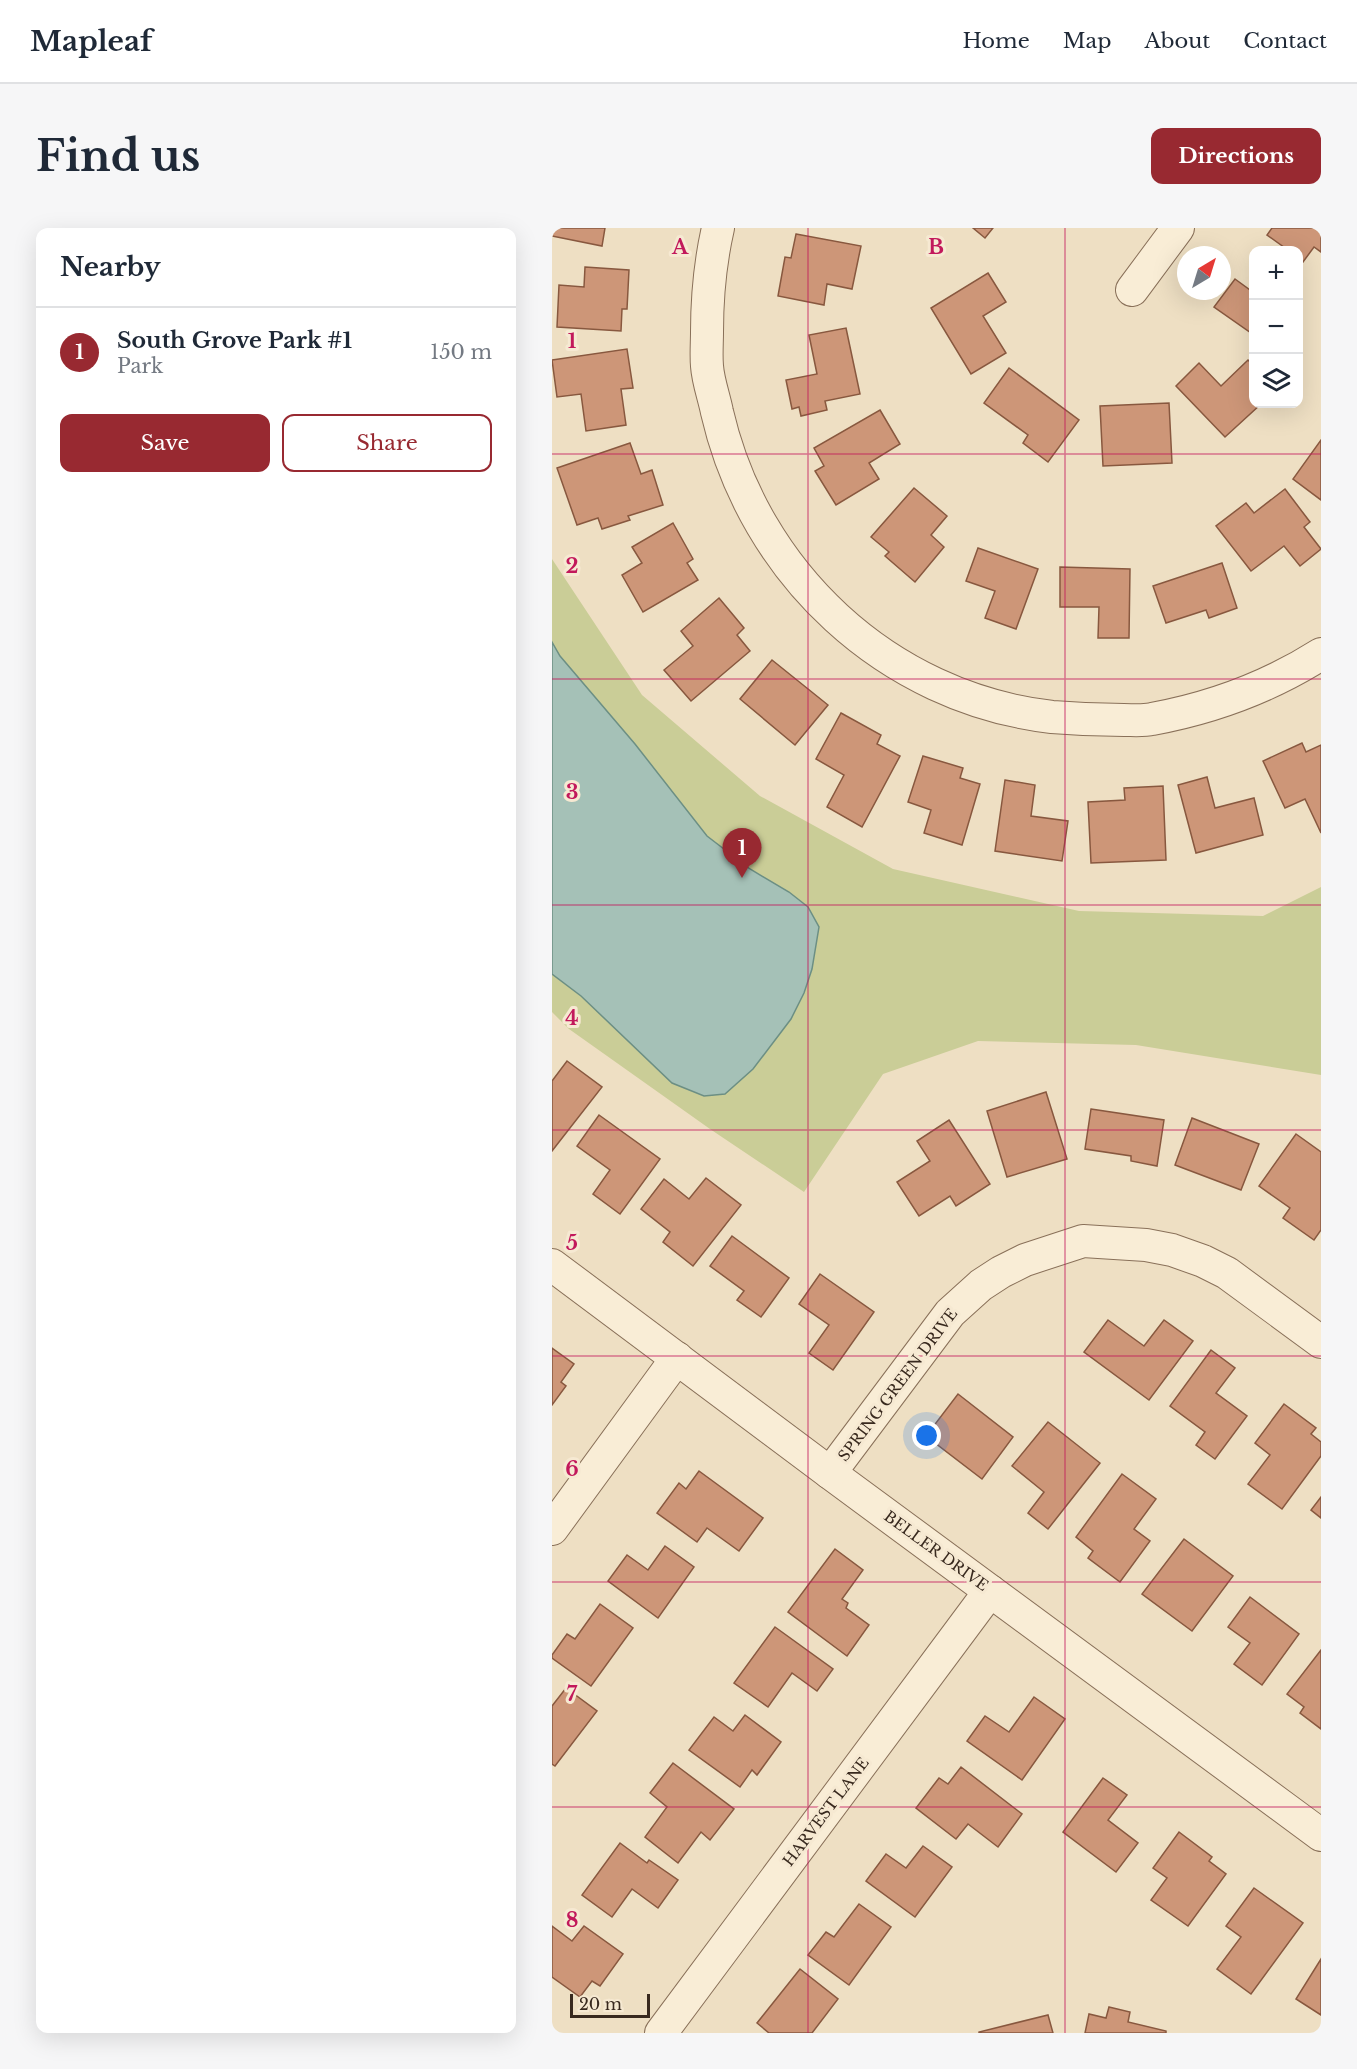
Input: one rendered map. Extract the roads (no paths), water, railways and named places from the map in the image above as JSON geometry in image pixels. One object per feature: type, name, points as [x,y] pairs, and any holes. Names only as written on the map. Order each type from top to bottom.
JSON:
[{"type":"street","points":[[718,228],[708,296],[707,366],[729,455],[745,496],[778,553],[826,609],[867,644],[929,681],[955,692],[998,707],[1079,720],[1150,720],[1213,704],[1268,684],[1321,654]]},
{"type":"street","points":[[1132,290],[1178,228]]},
{"type":"street","name":"SPRING GREEN DRIVE","points":[[830,1473],[950,1313],[1001,1272],[1026,1260],[1083,1241],[1146,1245],[1172,1250],[1203,1261],[1227,1273],[1321,1342]]},
{"type":"street","name":"BELLER DRIVE","points":[[552,1265],[990,1592],[1321,1835]]},
{"type":"street","points":[[552,1529],[677,1358]]},
{"type":"street","name":"HARVEST LANE","points":[[661,2033],[990,1592]]},
{"type":"water","points":[[552,642],[560,656],[635,744],[707,836],[750,869],[789,892],[808,907],[819,927],[812,969],[804,993],[791,1019],[753,1069],[725,1094],[704,1096],[672,1083],[581,996],[552,974]]},
{"type":"place","name":"South Grove Park #1","points":[[742,878]]}]
